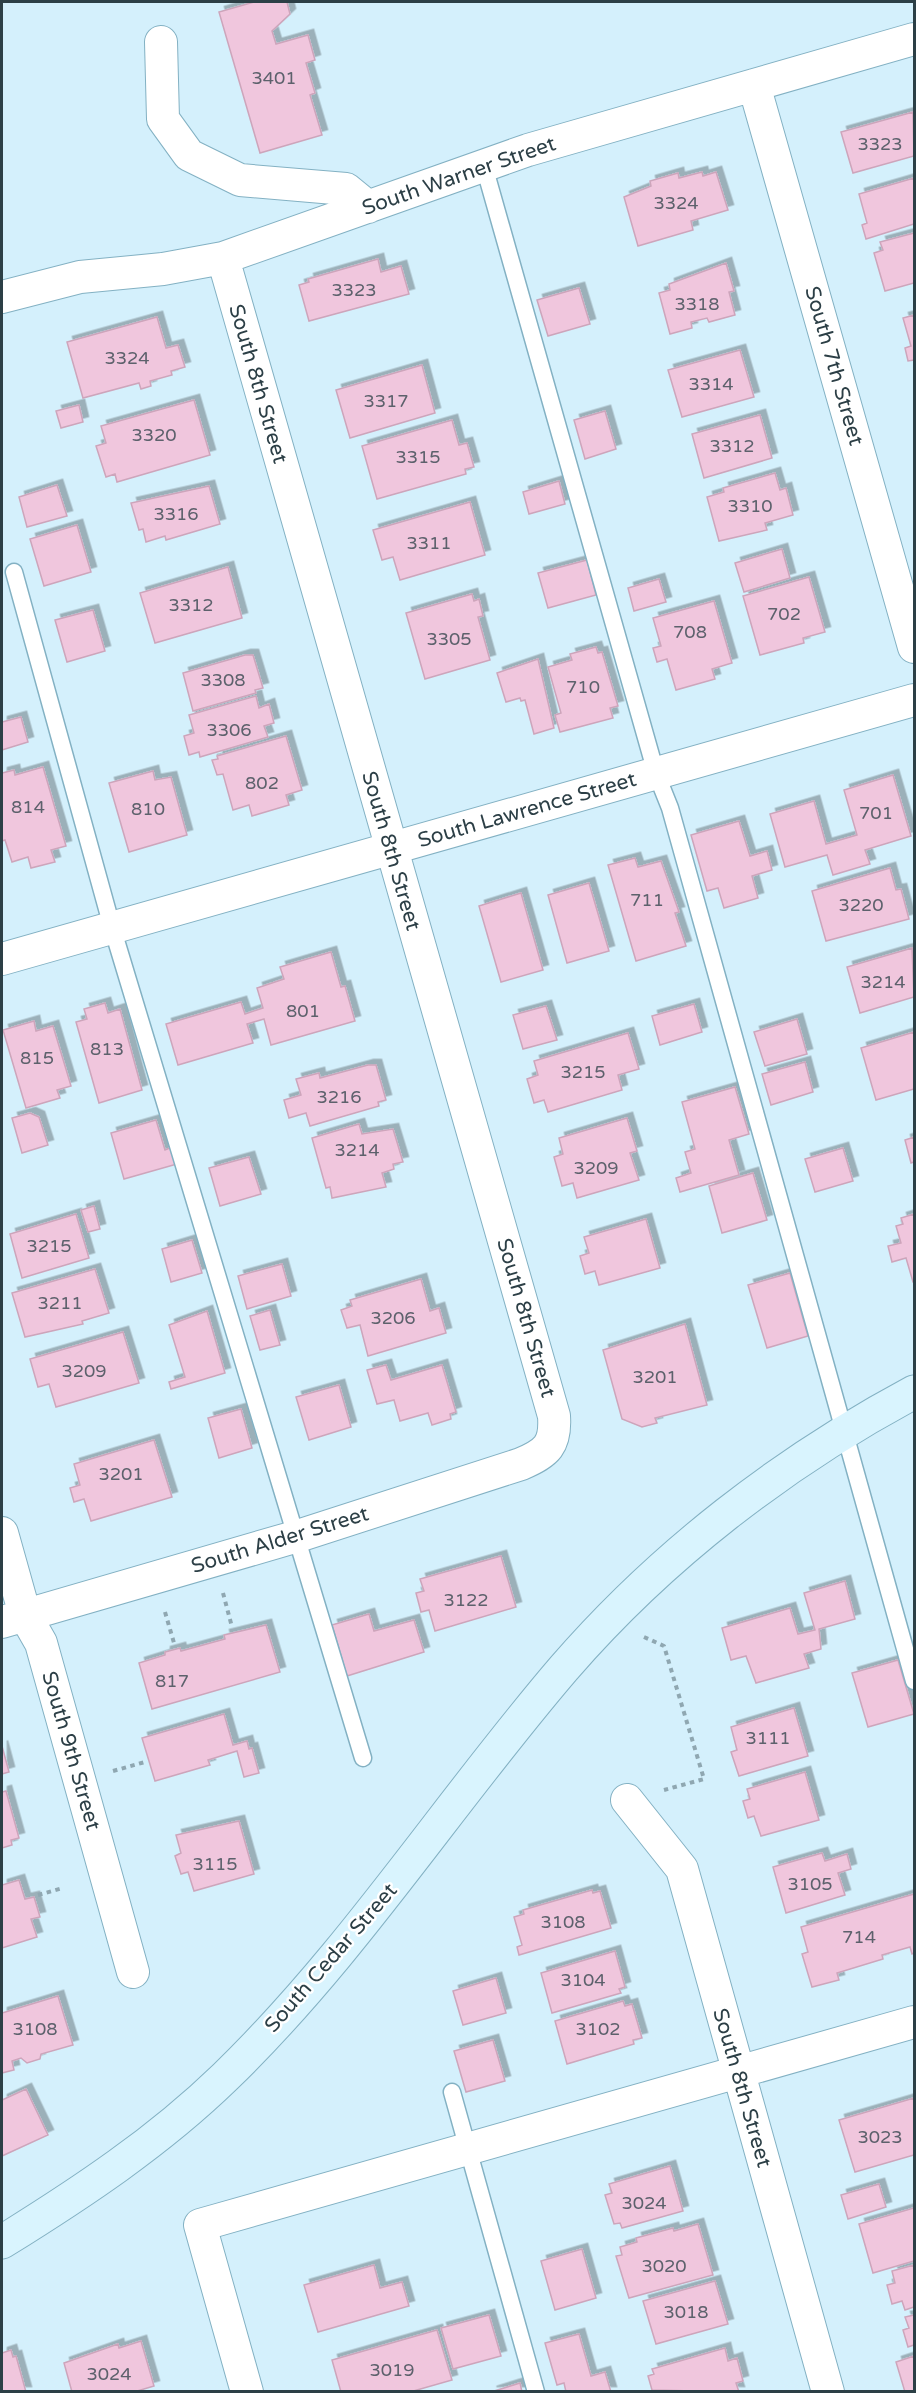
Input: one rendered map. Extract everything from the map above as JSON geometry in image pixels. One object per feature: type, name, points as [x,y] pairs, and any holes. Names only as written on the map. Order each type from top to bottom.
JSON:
[{"type":"main road","points":[[608,1620],[661,1567],[768,1481],[844,1431],[915,1392]]},
{"type":"main road","name":"South Cedar Street","points":[[2,2242],[86,2189],[170,2127],[226,2077],[317,1981],[485,1765],[564,1668],[608,1620]]},
{"type":"street","name":"South Warner Street","points":[[2,297],[80,277],[163,269],[223,258],[528,150],[915,39]]},
{"type":"street","points":[[161,42],[163,119],[189,156],[240,180],[346,189],[368,207]]},
{"type":"street","name":"South 7th Street","points":[[754,85],[915,647]]},
{"type":"street","name":"South 8th Street","points":[[223,258],[554,1416],[555,1429],[551,1444]]},
{"type":"street","name":"South Lawrence Street","points":[[2,959],[915,700]]},
{"type":"street","name":"South Alder Street","points":[[13,1619],[298,1536],[521,1464],[540,1456],[551,1444]]},
{"type":"street","name":"South 9th Street","points":[[2,1533],[13,1619],[41,1643],[133,1972]]},
{"type":"street","name":"South 8th Street","points":[[627,1800],[682,1869],[737,2073],[828,2391]]},
{"type":"street","points":[[246,2391],[200,2226],[915,2022]]},
{"type":"lane","points":[[484,166],[657,773],[670,808],[915,1681]]},
{"type":"lane","points":[[14,572],[112,927],[298,1536],[363,1758]]},
{"type":"lane","points":[[452,2092],[536,2391]]},
{"type":"path","points":[[222,1589],[232,1627]]},
{"type":"path","points":[[163,1605],[174,1643]]},
{"type":"path","points":[[608,1620],[664,1646],[704,1779],[627,1800]]},
{"type":"path","points":[[105,1773],[145,1762]]},
{"type":"path","points":[[38,1895],[63,1888]]},
{"type":"building","points":[[254,2],[287,2],[290,14],[272,31],[276,44],[308,35],[315,60],[306,63],[315,93],[310,95],[322,135],[260,153],[219,12]]},
{"type":"building","points":[[913,112],[914,156],[853,173],[841,132]]},
{"type":"building","points":[[702,172],[703,176],[716,172],[728,210],[691,221],[693,230],[638,246],[624,197],[651,186],[650,181],[678,173],[679,178]]},
{"type":"building","points":[[914,178],[914,224],[866,239],[862,225],[867,223],[859,194]]},
{"type":"building","points":[[914,233],[914,283],[885,291],[874,253],[883,250],[880,242]]},
{"type":"building","points":[[378,259],[381,272],[401,266],[409,294],[309,321],[299,285],[309,282],[308,279]]},
{"type":"building","points":[[726,263],[734,291],[729,292],[735,315],[709,322],[707,318],[691,322],[692,328],[670,334],[659,293],[670,290],[669,284]]},
{"type":"building","points":[[579,288],[590,324],[548,336],[537,300]]},
{"type":"building","points":[[914,315],[914,360],[908,361],[905,348],[911,346],[903,318]]},
{"type":"building","points":[[157,317],[166,348],[178,345],[185,367],[171,371],[172,375],[150,381],[151,386],[141,389],[139,383],[83,398],[67,342]]},
{"type":"building","points":[[740,350],[754,397],[682,417],[668,370]]},
{"type":"building","points":[[422,365],[435,413],[350,438],[336,390]]},
{"type":"building","points":[[194,400],[210,455],[117,482],[115,474],[106,477],[96,446],[106,443],[101,426]]},
{"type":"building","points":[[79,405],[83,422],[61,428],[56,411]]},
{"type":"building","points":[[605,411],[616,449],[585,459],[574,420]]},
{"type":"building","points":[[760,415],[772,458],[704,478],[692,434]]},
{"type":"building","points":[[452,420],[459,445],[467,443],[474,467],[465,469],[466,474],[377,499],[362,446]]},
{"type":"building","points":[[775,473],[780,490],[786,488],[793,515],[765,523],[767,530],[719,541],[707,497],[724,492],[723,488]]},
{"type":"building","points":[[559,481],[565,504],[529,514],[523,492]]},
{"type":"building","points":[[57,485],[67,516],[27,527],[19,497]]},
{"type":"building","points":[[209,486],[220,524],[166,540],[165,536],[146,542],[143,529],[139,530],[131,503]]},
{"type":"building","points":[[470,502],[485,555],[400,580],[393,557],[382,560],[373,530]]},
{"type":"building","points":[[77,525],[91,572],[44,586],[30,539]]},
{"type":"building","points":[[782,549],[790,578],[744,592],[735,563]]},
{"type":"building","points":[[587,560],[596,595],[548,608],[538,573]]},
{"type":"building","points":[[228,567],[242,618],[155,643],[140,593]]},
{"type":"building","points":[[809,577],[825,632],[803,638],[804,643],[760,655],[743,596]]},
{"type":"building","points":[[659,579],[666,602],[634,611],[628,588]]},
{"type":"building","points":[[472,594],[474,601],[479,599],[483,616],[478,617],[490,660],[425,679],[406,613]]},
{"type":"building","points":[[714,601],[732,663],[712,669],[715,679],[676,690],[667,659],[657,662],[653,648],[661,646],[653,618]]},
{"type":"building","points":[[93,610],[105,651],[67,662],[55,620]]},
{"type":"building","points":[[596,647],[598,653],[602,652],[618,706],[610,708],[613,718],[560,732],[555,715],[561,713],[548,667],[572,660],[570,654]]},
{"type":"building","points":[[245,655],[253,655],[263,688],[255,690],[256,693],[193,711],[183,673]]},
{"type":"building","points":[[538,659],[554,728],[534,734],[525,700],[521,701],[520,698],[506,702],[497,673]]},
{"type":"building","points":[[256,696],[259,708],[269,704],[274,723],[264,726],[268,737],[200,757],[199,752],[189,755],[184,736],[194,733],[189,715]]},
{"type":"building","points":[[21,717],[28,742],[2,750],[2,722]]},
{"type":"building","points":[[286,736],[302,790],[286,795],[289,805],[252,816],[249,805],[233,810],[223,774],[217,775],[212,760],[218,759],[217,756]]},
{"type":"building","points":[[43,767],[66,846],[51,850],[55,862],[31,868],[28,857],[12,862],[5,840],[2,841],[2,773],[14,770],[15,775]]},
{"type":"building","points":[[153,771],[155,780],[171,777],[187,835],[129,852],[109,783]]},
{"type":"building","points":[[893,775],[911,836],[865,850],[870,864],[833,875],[827,855],[785,867],[770,814],[814,801],[826,844],[857,835],[844,790]]},
{"type":"building","points":[[739,821],[750,856],[767,851],[772,870],[752,876],[758,898],[724,908],[718,888],[707,891],[691,835]]},
{"type":"building","points":[[635,858],[638,867],[661,861],[679,912],[675,913],[686,946],[636,961],[608,865]]},
{"type":"building","points":[[890,868],[896,890],[901,889],[909,919],[826,941],[812,891]]},
{"type":"building","points":[[589,883],[609,951],[567,963],[548,895]]},
{"type":"building","points":[[521,893],[543,970],[501,982],[479,906]]},
{"type":"building","points":[[912,948],[914,997],[860,1013],[847,967]]},
{"type":"building","points":[[331,952],[341,987],[345,986],[355,1021],[271,1045],[264,1019],[247,1024],[253,1043],[178,1065],[166,1024],[241,1002],[245,1014],[263,1008],[257,988],[284,979],[280,967]]},
{"type":"building","points":[[105,1003],[108,1013],[120,1009],[142,1090],[99,1103],[76,1022],[87,1019],[84,1009]]},
{"type":"building","points":[[694,1004],[702,1032],[660,1045],[652,1016]]},
{"type":"building","points":[[546,1006],[557,1040],[523,1049],[513,1015]]},
{"type":"building","points":[[797,1019],[807,1054],[765,1066],[754,1032]]},
{"type":"building","points":[[34,1021],[36,1031],[53,1026],[71,1086],[57,1090],[60,1098],[26,1108],[3,1030]]},
{"type":"building","points":[[914,1032],[914,1089],[876,1100],[861,1048]]},
{"type":"building","points":[[628,1033],[639,1069],[618,1075],[622,1090],[548,1112],[544,1100],[534,1103],[527,1079],[538,1075],[534,1061]]},
{"type":"building","points":[[805,1062],[813,1092],[771,1105],[762,1074]]},
{"type":"building","points":[[368,1065],[376,1065],[386,1100],[378,1102],[379,1106],[310,1126],[306,1113],[289,1118],[284,1100],[301,1095],[296,1079],[319,1073],[320,1078]]},
{"type":"building","points":[[735,1087],[749,1134],[729,1140],[739,1175],[680,1192],[676,1178],[691,1173],[685,1152],[695,1149],[682,1102]]},
{"type":"building","points":[[30,1113],[39,1117],[48,1145],[22,1153],[12,1118]]},
{"type":"building","points":[[627,1118],[637,1151],[630,1153],[639,1180],[577,1198],[573,1183],[562,1186],[554,1157],[563,1154],[559,1138]]},
{"type":"building","points":[[156,1120],[165,1150],[172,1147],[177,1164],[124,1179],[111,1133]]},
{"type":"building","points":[[359,1124],[362,1134],[393,1129],[403,1162],[393,1164],[394,1169],[382,1173],[386,1187],[332,1198],[330,1187],[326,1188],[312,1138]]},
{"type":"building","points":[[914,1137],[914,1162],[911,1163],[905,1140]]},
{"type":"building","points":[[843,1148],[853,1181],[815,1192],[805,1159]]},
{"type":"building","points":[[249,1157],[261,1194],[220,1206],[209,1168]]},
{"type":"building","points":[[753,1173],[767,1220],[722,1233],[709,1186]]},
{"type":"building","points":[[94,1206],[100,1229],[88,1232],[81,1210]]},
{"type":"building","points":[[76,1214],[89,1258],[22,1278],[10,1234]]},
{"type":"building","points":[[914,1214],[913,1282],[906,1258],[892,1262],[888,1246],[901,1243],[896,1226],[903,1224],[901,1218]]},
{"type":"building","points":[[646,1219],[660,1268],[599,1285],[595,1271],[585,1274],[580,1256],[589,1253],[584,1237]]},
{"type":"building","points":[[192,1240],[202,1273],[171,1282],[162,1249]]},
{"type":"building","points":[[282,1264],[291,1296],[247,1309],[238,1276]]},
{"type":"building","points":[[95,1269],[109,1313],[82,1321],[83,1324],[25,1337],[12,1293]]},
{"type":"building","points":[[790,1273],[808,1336],[767,1348],[748,1285]]},
{"type":"building","points":[[421,1279],[430,1311],[439,1308],[446,1333],[368,1356],[360,1325],[347,1328],[341,1310],[352,1306],[350,1300]]},
{"type":"building","points":[[270,1310],[280,1345],[260,1350],[250,1316]]},
{"type":"building","points":[[207,1311],[225,1373],[171,1389],[169,1382],[185,1377],[169,1325]]},
{"type":"building","points":[[685,1324],[707,1405],[655,1418],[657,1423],[642,1427],[622,1419],[603,1350]]},
{"type":"building","points":[[123,1332],[139,1383],[56,1407],[49,1384],[38,1387],[30,1359]]},
{"type":"building","points":[[386,1365],[391,1380],[442,1365],[456,1412],[450,1414],[451,1419],[432,1425],[428,1413],[400,1421],[394,1400],[377,1404],[367,1370]]},
{"type":"building","points":[[339,1385],[351,1427],[309,1440],[296,1397]]},
{"type":"building","points":[[241,1409],[252,1448],[219,1458],[208,1418]]},
{"type":"building","points":[[154,1440],[172,1497],[91,1521],[84,1499],[74,1502],[70,1488],[80,1485],[74,1464]]},
{"type":"building","points":[[501,1556],[516,1607],[435,1631],[429,1610],[421,1612],[416,1593],[424,1591],[420,1579]]},
{"type":"building","points":[[845,1581],[855,1619],[819,1629],[821,1649],[804,1654],[809,1668],[756,1683],[746,1656],[731,1660],[722,1628],[790,1608],[798,1634],[815,1630],[804,1593]]},
{"type":"building","points":[[369,1614],[374,1631],[414,1620],[424,1652],[347,1676],[332,1625]]},
{"type":"building","points":[[266,1625],[280,1672],[152,1709],[139,1663],[165,1655],[165,1652],[180,1648],[181,1651],[225,1639],[224,1635]]},
{"type":"building","points":[[898,1660],[914,1714],[868,1727],[852,1673]]},
{"type":"building","points":[[794,1708],[808,1756],[739,1776],[731,1752],[737,1750],[731,1727]]},
{"type":"building","points":[[224,1714],[233,1745],[247,1741],[249,1749],[252,1748],[259,1773],[244,1777],[237,1751],[208,1760],[210,1765],[155,1781],[142,1738]]},
{"type":"building","points":[[2,1746],[9,1772],[2,1774]]},
{"type":"building","points":[[805,1772],[819,1820],[761,1836],[754,1816],[748,1818],[743,1801],[750,1799],[747,1789]]},
{"type":"building","points":[[6,1791],[19,1838],[11,1840],[12,1845],[2,1848],[2,1792]]},
{"type":"building","points":[[239,1821],[254,1874],[194,1891],[188,1872],[181,1874],[175,1856],[181,1853],[176,1835]]},
{"type":"building","points":[[822,1853],[825,1861],[847,1854],[851,1869],[838,1873],[845,1895],[786,1913],[773,1867]]},
{"type":"building","points":[[19,1880],[25,1899],[34,1897],[40,1917],[31,1919],[37,1937],[2,1948],[2,1885]]},
{"type":"building","points":[[592,1890],[593,1893],[600,1891],[611,1928],[519,1955],[517,1947],[522,1945],[514,1917],[524,1914],[523,1910]]},
{"type":"building","points":[[914,1894],[914,1953],[912,1954],[910,1947],[882,1955],[883,1959],[837,1973],[839,1980],[812,1987],[802,1954],[808,1952],[801,1927]]},
{"type":"building","points":[[615,1951],[625,1987],[619,1989],[621,1993],[552,2013],[541,1973]]},
{"type":"building","points":[[496,1978],[506,2013],[463,2025],[453,1991]]},
{"type":"building","points":[[58,1996],[73,2045],[41,2054],[40,2059],[27,2063],[21,2058],[12,2061],[14,2070],[2,2073],[2,2013]]},
{"type":"building","points":[[623,2001],[625,2006],[632,2004],[642,2038],[633,2040],[634,2044],[567,2064],[555,2021]]},
{"type":"building","points":[[493,2040],[505,2081],[466,2092],[454,2051]]},
{"type":"building","points":[[26,2089],[48,2135],[2,2156],[2,2100]]},
{"type":"building","points":[[914,2098],[914,2155],[855,2172],[839,2120]]},
{"type":"building","points":[[670,2166],[683,2211],[622,2228],[620,2223],[614,2224],[605,2195],[612,2193],[609,2184]]},
{"type":"building","points":[[879,2184],[886,2207],[848,2219],[841,2195]]},
{"type":"building","points":[[914,2208],[914,2261],[873,2273],[859,2224]]},
{"type":"building","points":[[698,2224],[713,2275],[629,2298],[616,2256],[622,2255],[620,2247],[637,2242],[636,2238]]},
{"type":"building","points":[[582,2249],[596,2298],[555,2310],[541,2261]]},
{"type":"building","points":[[374,2265],[380,2288],[402,2282],[409,2306],[318,2332],[304,2285]]},
{"type":"building","points":[[914,2265],[914,2307],[905,2310],[902,2301],[892,2304],[887,2285],[895,2283],[892,2271]]},
{"type":"building","points":[[715,2281],[728,2324],[656,2344],[643,2301]]},
{"type":"building","points":[[489,2315],[501,2356],[453,2369],[441,2328]]},
{"type":"building","points":[[914,2315],[914,2345],[908,2347],[903,2330],[909,2328],[905,2317]]},
{"type":"building","points":[[437,2330],[452,2380],[410,2392],[341,2392],[332,2360]]},
{"type":"building","points":[[579,2334],[591,2376],[605,2372],[611,2392],[566,2392],[564,2383],[557,2385],[545,2343]]},
{"type":"building","points":[[141,2341],[154,2386],[134,2392],[72,2392],[64,2363],[118,2344],[119,2348]]},
{"type":"building","points":[[725,2348],[728,2361],[737,2358],[743,2381],[736,2383],[739,2392],[652,2390],[648,2376],[654,2374],[652,2369]]},
{"type":"building","points":[[11,2350],[13,2357],[16,2356],[26,2392],[2,2392],[2,2353]]},
{"type":"building","points":[[914,2356],[914,2392],[905,2392],[896,2362]]},
{"type":"building","points":[[520,2383],[522,2392],[491,2392]]}]
